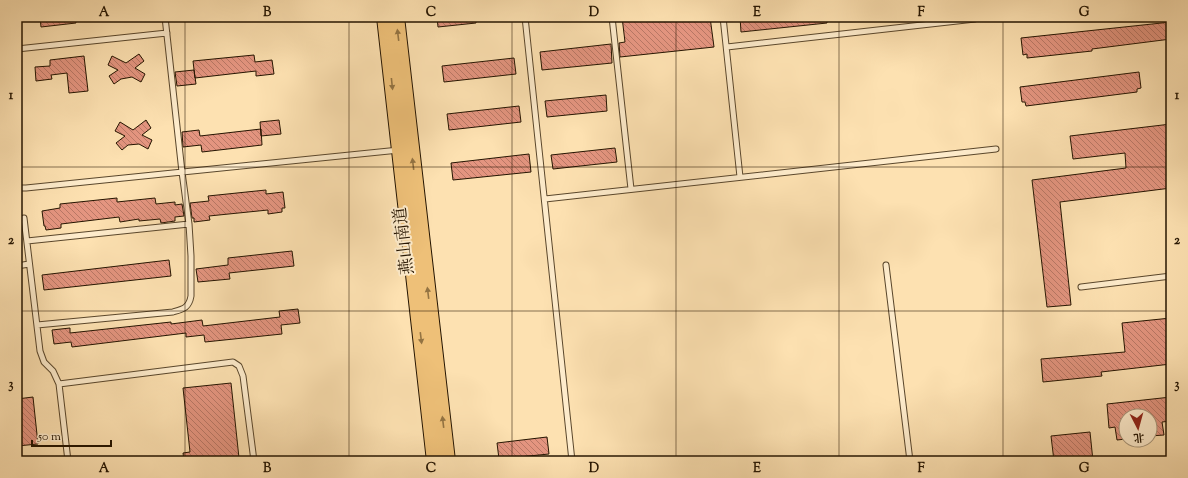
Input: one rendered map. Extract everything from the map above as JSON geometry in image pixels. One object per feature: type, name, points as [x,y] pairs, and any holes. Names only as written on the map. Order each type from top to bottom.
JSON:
[{"type":"main road","name":"燕山南道","points":[[385,17],[435,461]]},
{"type":"main road","name":"燕山南道","points":[[396,17],[447,461]]},
{"type":"lane","points":[[37,325],[173,312],[184,309],[190,302],[191,256],[165,17]]},
{"type":"lane","points":[[525,17],[572,461]]},
{"type":"lane","points":[[612,17],[631,189]]},
{"type":"lane","points":[[724,17],[740,177]]},
{"type":"lane","points":[[727,47],[975,19]]},
{"type":"lane","points":[[17,49],[167,33]]},
{"type":"lane","points":[[17,188],[400,149]]},
{"type":"lane","points":[[545,199],[996,149]]},
{"type":"lane","points":[[24,218],[40,351],[44,362],[53,371],[60,384],[68,461]]},
{"type":"lane","points":[[27,241],[188,224]]},
{"type":"lane","points":[[17,266],[29,264]]},
{"type":"lane","points":[[886,265],[910,461]]},
{"type":"lane","points":[[1081,287],[1171,276]]},
{"type":"lane","points":[[60,384],[233,362],[239,366],[243,376],[254,461]]},
{"type":"building","points":[[40,17],[75,17],[76,23],[41,27]]},
{"type":"building","points":[[437,17],[476,17],[476,23],[438,27]]},
{"type":"building","points":[[622,17],[710,17],[714,47],[620,57],[619,43],[625,42]]},
{"type":"building","points":[[740,17],[827,17],[827,23],[741,32]]},
{"type":"building","points":[[1171,22],[1171,39],[1092,49],[1092,51],[1027,58],[1027,54],[1023,55],[1021,38]]},
{"type":"building","points":[[611,44],[612,63],[542,70],[540,52]]},
{"type":"building","points":[[139,54],[144,61],[135,68],[145,74],[141,82],[132,77],[121,79],[114,84],[109,76],[118,70],[108,65],[112,56],[126,63]]},
{"type":"building","points":[[254,55],[255,62],[272,60],[274,74],[256,76],[256,71],[195,78],[193,61]]},
{"type":"building","points":[[84,56],[88,91],[69,93],[67,73],[51,75],[52,79],[36,81],[35,67],[50,66],[50,60]]},
{"type":"building","points":[[514,58],[516,74],[444,82],[442,66]]},
{"type":"building","points":[[194,70],[196,84],[177,86],[175,72]]},
{"type":"building","points":[[1139,72],[1141,88],[1137,89],[1137,92],[1026,106],[1025,102],[1022,102],[1020,87]]},
{"type":"building","points":[[606,95],[607,111],[547,117],[545,101]]},
{"type":"building","points":[[519,106],[521,122],[449,130],[447,114]]},
{"type":"building","points":[[146,120],[151,128],[142,135],[152,140],[148,149],[139,144],[128,145],[122,150],[116,143],[125,136],[115,131],[120,122],[133,130]]},
{"type":"building","points":[[279,120],[281,134],[261,136],[260,122]]},
{"type":"building","points":[[1171,124],[1171,188],[1060,202],[1071,305],[1047,307],[1032,180],[1126,168],[1125,153],[1073,159],[1070,136]]},
{"type":"building","points":[[261,129],[262,145],[202,152],[201,145],[183,147],[182,132],[199,130],[200,136]]},
{"type":"building","points":[[615,148],[617,162],[553,169],[551,155]]},
{"type":"building","points":[[529,154],[531,172],[453,180],[451,163]]},
{"type":"building","points":[[266,190],[266,194],[283,192],[285,208],[282,208],[282,212],[268,214],[268,210],[209,216],[210,220],[194,222],[194,218],[192,218],[190,203],[209,201],[208,196]]},
{"type":"building","points":[[117,198],[117,202],[155,198],[156,204],[175,202],[175,205],[182,204],[184,216],[175,217],[175,221],[161,223],[160,219],[139,221],[139,219],[120,222],[119,217],[61,224],[61,228],[46,230],[44,226],[42,211],[60,208],[60,204]]},
{"type":"building","points":[[292,251],[294,266],[229,273],[230,279],[198,282],[196,269],[228,265],[228,258]]},
{"type":"building","points":[[169,260],[171,276],[44,290],[42,275]]},
{"type":"building","points":[[298,309],[300,323],[281,325],[282,334],[205,342],[204,335],[186,337],[186,333],[72,347],[71,342],[54,344],[52,330],[70,328],[70,333],[202,320],[203,326],[280,317],[279,311]]},
{"type":"building","points":[[1171,318],[1171,364],[1101,372],[1102,376],[1043,382],[1041,359],[1125,352],[1122,323]]},
{"type":"building","points":[[231,383],[239,458],[214,461],[184,461],[183,453],[190,452],[183,388]]},
{"type":"building","points":[[33,397],[38,444],[17,446],[17,399]]},
{"type":"building","points":[[1171,397],[1171,421],[1162,422],[1164,435],[1158,435],[1158,408],[1118,408],[1117,440],[1115,427],[1109,428],[1107,404]]},
{"type":"building","points":[[1090,432],[1093,461],[1054,461],[1051,436]]},
{"type":"building","points":[[547,437],[549,454],[499,459],[497,443]]}]
